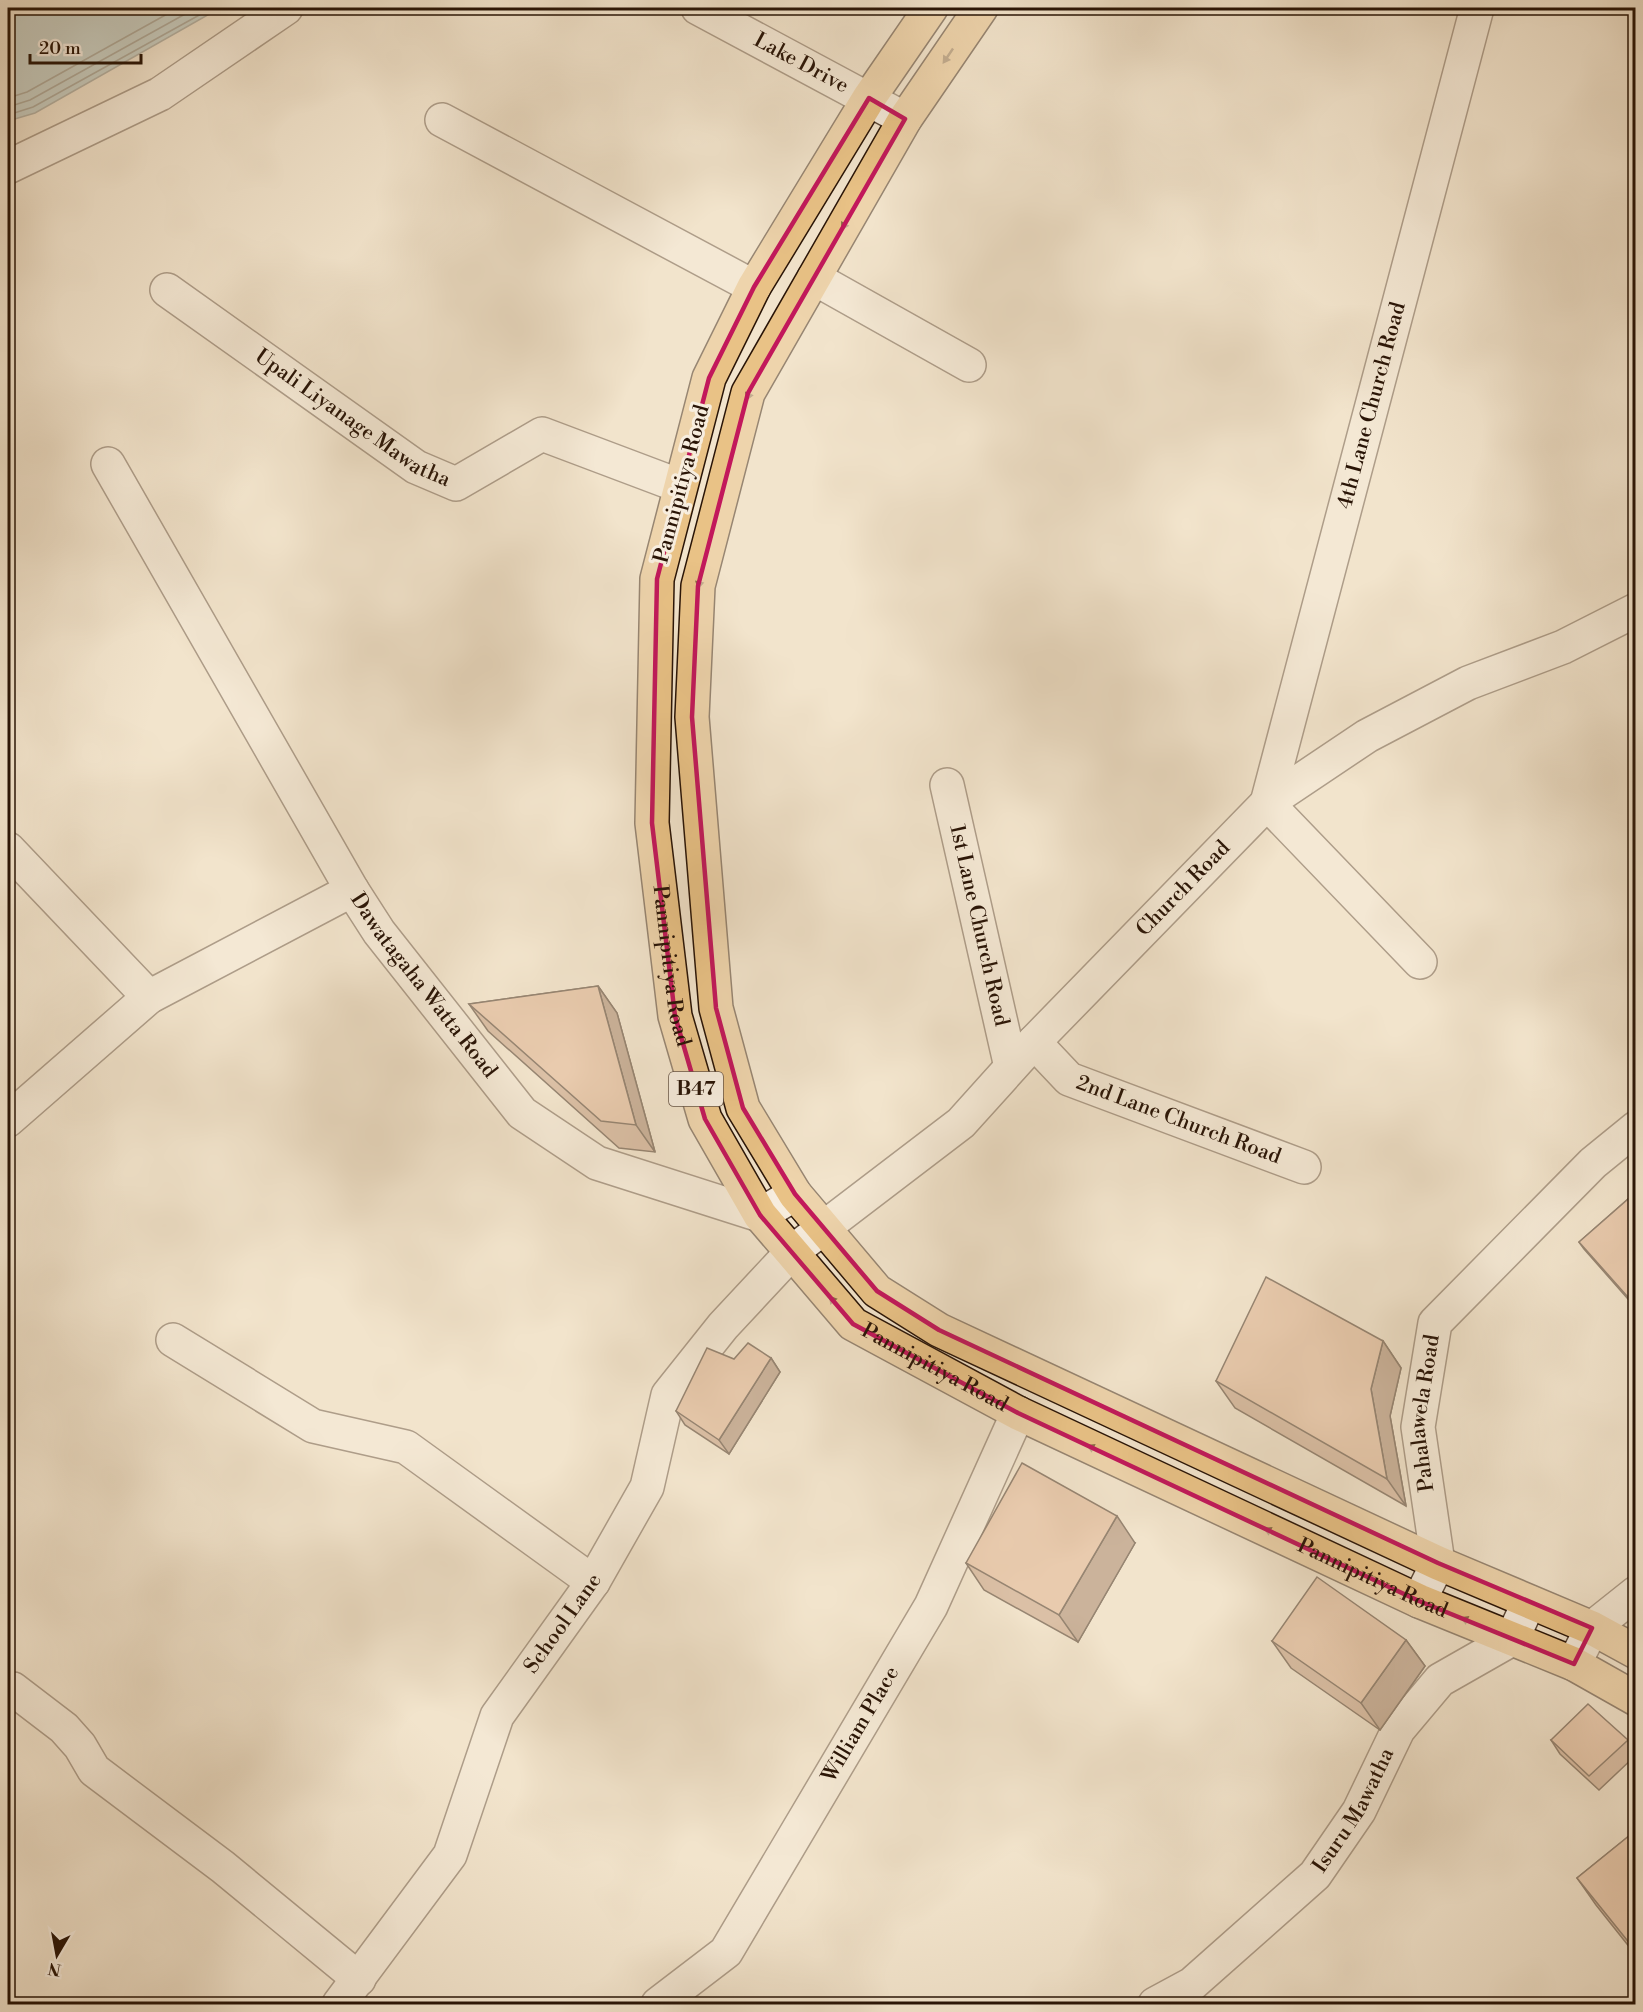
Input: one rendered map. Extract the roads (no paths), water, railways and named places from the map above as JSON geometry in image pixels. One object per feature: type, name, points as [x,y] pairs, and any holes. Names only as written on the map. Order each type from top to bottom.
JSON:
[{"type":"main road","name":"Pannipitiya Road","points":[[931,8],[869,98],[754,287],[710,378],[657,579],[652,823],[675,1016],[705,1119],[760,1215],[853,1324],[1018,1413],[1419,1601],[1574,1664],[1635,1699]]},
{"type":"main road","name":"Pannipitiya Road","points":[[981,8],[905,119],[748,393],[698,586],[692,717],[716,1008],[743,1108],[795,1194],[824,1225],[877,1291],[939,1330],[1438,1563],[1593,1628],[1635,1652]]},
{"type":"street","points":[[8,167],[160,94],[286,8]]},
{"type":"street","name":"Lake Drive","points":[[698,8],[905,119]]},
{"type":"street","name":"4th Lane Church Road","points":[[1267,803],[1477,8]]},
{"type":"street","points":[[442,120],[754,287]]},
{"type":"street","points":[[814,278],[969,364]]},
{"type":"street","name":"Upali Liyanage Mawatha","points":[[167,290],[416,467],[456,484],[542,434],[680,486]]},
{"type":"street","points":[[108,464],[352,890]]},
{"type":"street","name":"Church Road","points":[[792,1252],[824,1225],[961,1124],[1034,1042],[1267,803],[1367,736],[1468,683],[1563,647],[1633,603]]},
{"type":"street","name":"1st Lane Church Road","points":[[947,785],[1011,1067]]},
{"type":"street","points":[[1267,803],[1420,962]]},
{"type":"street","points":[[8,849],[149,997]]},
{"type":"street","name":"Dawatagaha Watta Road","points":[[8,1119],[149,997],[352,890],[379,932],[522,1113],[597,1163],[760,1215]]},
{"type":"street","name":"2nd Lane Church Road","points":[[1034,1042],[1069,1079],[1304,1167]]},
{"type":"street","name":"Pahalawela Road","points":[[1438,1563],[1418,1427],[1435,1323],[1593,1163],[1635,1128]]},
{"type":"street","points":[[760,1215],[795,1194]]},
{"type":"street","name":"School Lane","points":[[339,2004],[450,1855],[497,1716],[592,1582],[647,1486],[668,1395],[723,1326],[792,1252]]},
{"type":"street","points":[[172,1340],[313,1426],[406,1447],[592,1582]]},
{"type":"street","name":"William Place","points":[[658,2004],[726,1952],[932,1606],[1018,1413]]},
{"type":"street","points":[[1419,1601],[1438,1563]]},
{"type":"street","points":[[1574,1664],[1593,1628],[1635,1593]]},
{"type":"street","points":[[1512,1639],[1530,1602]]},
{"type":"street","name":"Isuru Mawatha","points":[[1155,2004],[1192,1984],[1315,1875],[1359,1810],[1398,1730],[1440,1680],[1512,1639]]},
{"type":"street","points":[[12,1689],[64,1728],[80,1746],[94,1770],[223,1867],[359,1979]]},
{"type":"water","points":[[8,8],[220,8],[35,113],[8,121]]}]
